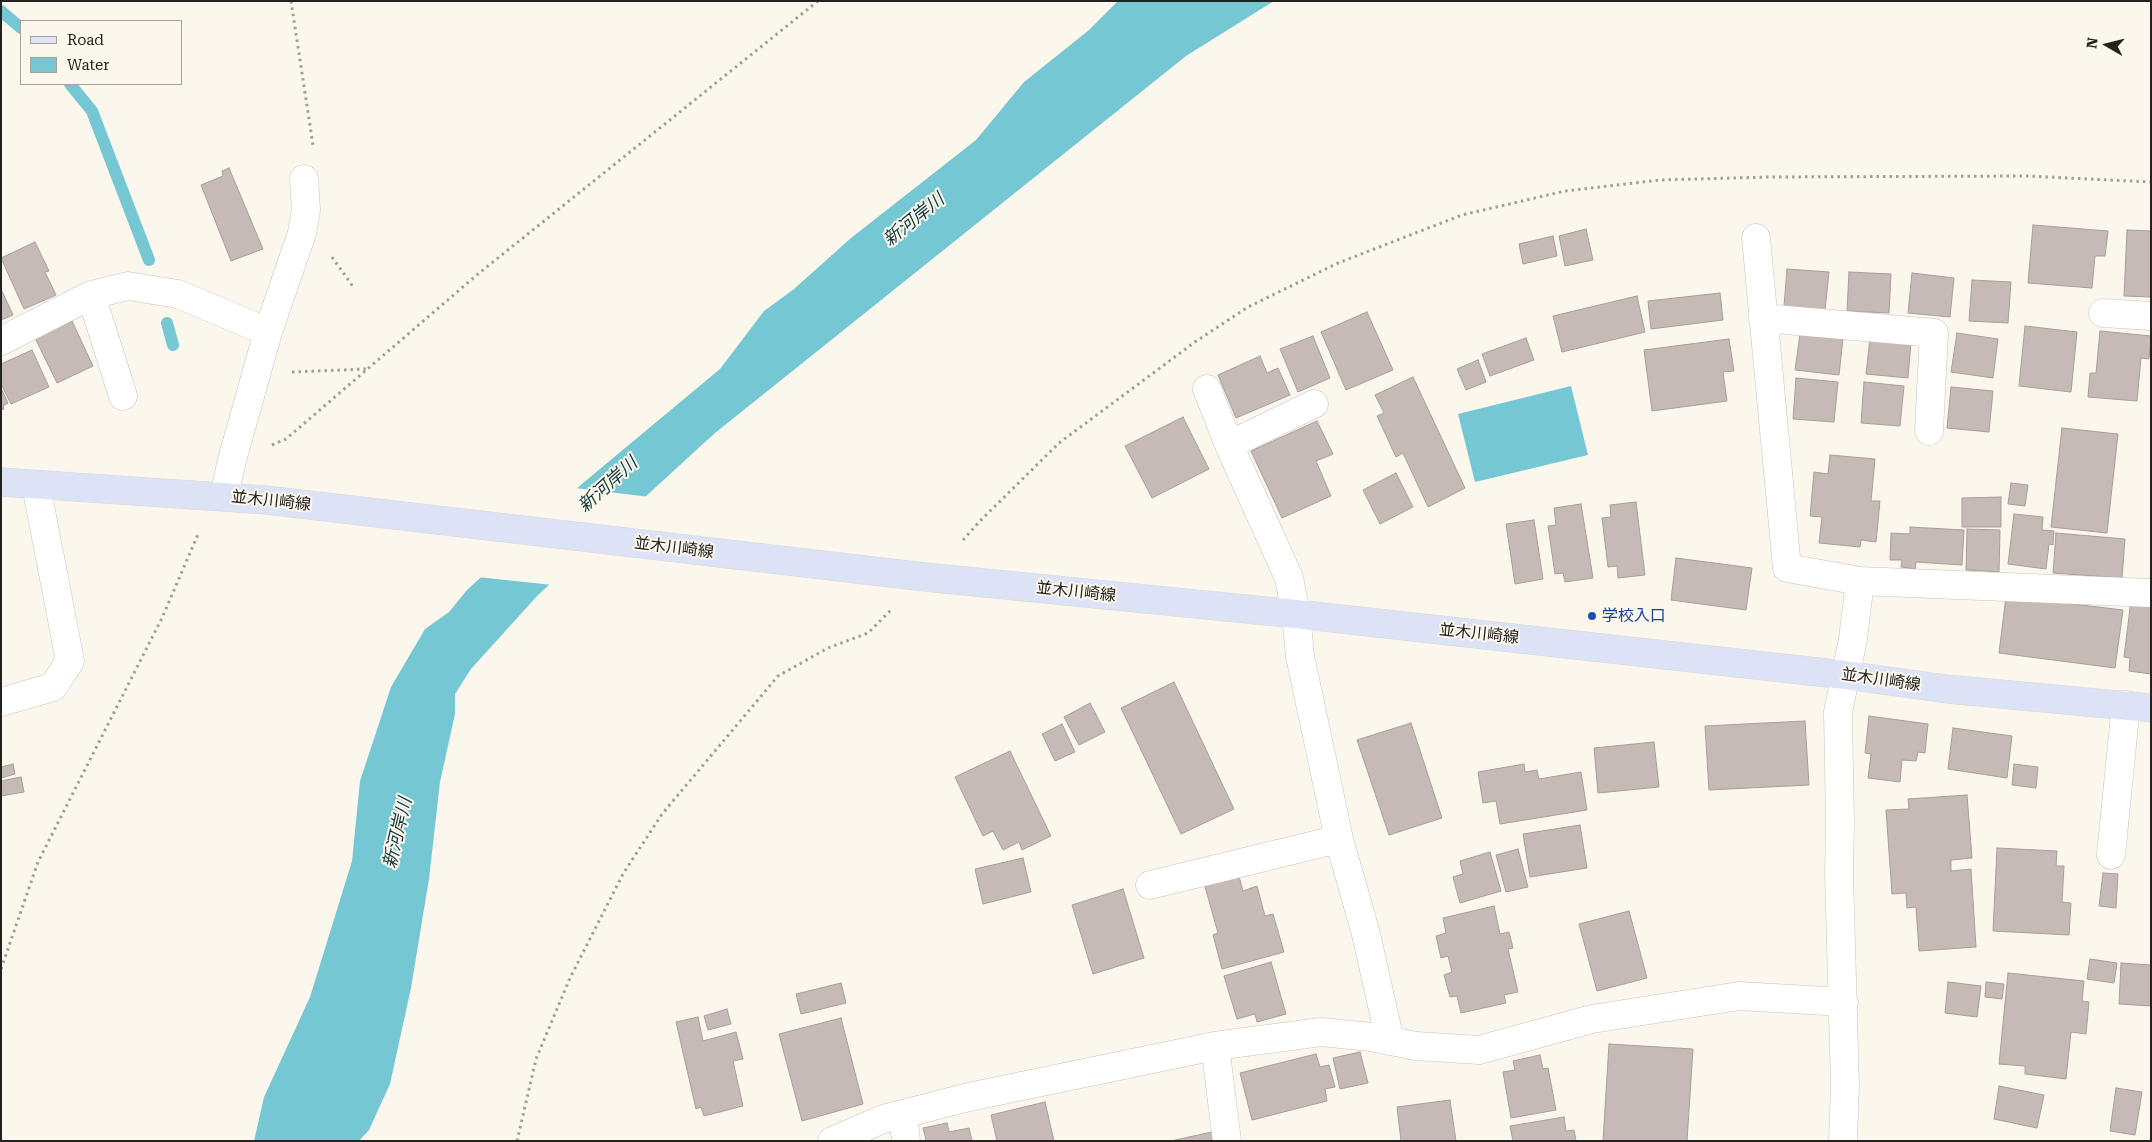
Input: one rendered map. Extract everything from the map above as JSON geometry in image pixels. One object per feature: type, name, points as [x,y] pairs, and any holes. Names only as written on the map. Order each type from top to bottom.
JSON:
[{"type":"main road","name":"並木川崎線","points":[[1,482],[266,500],[886,572],[1296,614],[1845,675],[1947,689],[2138,706]]},
{"type":"street","points":[[224,496],[232,460],[268,332],[302,233],[306,210],[304,179]]},
{"type":"street","points":[[1756,238],[1787,568],[1860,582],[2151,593]]},
{"type":"street","points":[[1,341],[91,295],[128,286],[178,294],[268,332]]},
{"type":"street","points":[[91,295],[124,396]]},
{"type":"street","points":[[2103,313],[2151,316]]},
{"type":"street","points":[[1763,318],[1934,333],[1929,431]]},
{"type":"street","points":[[1207,389],[1229,445],[1289,578],[1296,614],[1300,656],[1339,840],[1366,934],[1390,1041]]},
{"type":"street","points":[[1229,445],[1314,404]]},
{"type":"street","points":[[1,702],[53,687],[70,661],[36,485]]},
{"type":"street","points":[[1844,1141],[1846,1086],[1839,874],[1838,712],[1853,639],[1860,582]]},
{"type":"street","points":[[2111,855],[2138,706]]},
{"type":"street","points":[[1150,885],[1339,840]]},
{"type":"street","points":[[832,1141],[884,1119],[905,1128],[969,1097],[1215,1046],[1321,1032],[1416,1046],[1479,1050],[1592,1019],[1739,996],[1844,1002]]},
{"type":"street","points":[[1215,1046],[1227,1141]]},
{"type":"path","points":[[291,1],[314,149],[304,179]]},
{"type":"path","points":[[270,446],[286,439],[478,274],[818,1]]},
{"type":"path","points":[[964,540],[980,521],[1058,443],[1195,342],[1248,307],[1338,263],[1462,215],[1565,191],[1661,180],[1780,177],[2027,176],[2151,182]]},
{"type":"path","points":[[286,371],[367,369]]},
{"type":"path","points":[[1,969],[38,862],[162,618],[199,532]]},
{"type":"path","points":[[517,1141],[536,1059],[570,978],[624,874],[662,814],[778,676],[828,648],[868,633],[892,609]]},
{"type":"water","name":"新河岸川","points":[[1118,1],[1274,1],[1186,56],[715,433],[538,595],[471,669],[455,694],[455,714],[440,782],[429,879],[411,988],[390,1084],[369,1130],[359,1141],[254,1141],[264,1097],[310,997],[352,861],[360,781],[391,687],[425,629],[449,612],[467,590],[583,483],[720,369],[764,311],[794,289],[851,238],[976,140],[1024,82],[1089,30]]},
{"type":"water","points":[[1571,386],[1588,455],[1475,482],[1458,414]]},
{"type":"pier","points":[[575,488],[650,497],[553,585],[477,577]]},
{"type":"building","points":[[229,168],[263,249],[231,261],[201,185],[223,176],[222,171]]},
{"type":"building","points":[[2033,225],[2108,231],[2105,256],[2095,256],[2092,288],[2028,283]]},
{"type":"building","points":[[1586,229],[1593,260],[1565,266],[1559,236]]},
{"type":"building","points":[[2127,230],[2151,231],[2151,297],[2124,296]]},
{"type":"building","points":[[1553,236],[1557,256],[1523,264],[1519,244]]},
{"type":"building","points":[[35,242],[49,271],[45,272],[56,295],[24,309],[1,258]]},
{"type":"building","points":[[1787,269],[1829,272],[1825,310],[1784,306]]},
{"type":"building","points":[[1849,272],[1891,274],[1889,313],[1847,311]]},
{"type":"building","points":[[1912,273],[1954,278],[1950,317],[1908,313]]},
{"type":"building","points":[[1972,280],[2011,282],[2008,323],[1969,321]]},
{"type":"building","points":[[1,289],[13,315],[1,320]]},
{"type":"building","points":[[1720,293],[1723,320],[1651,329],[1648,301]]},
{"type":"building","points":[[1637,296],[1645,332],[1562,352],[1553,316]]},
{"type":"building","points":[[1367,312],[1393,370],[1346,390],[1321,332]]},
{"type":"building","points":[[72,321],[93,366],[57,383],[35,338]]},
{"type":"building","points":[[2025,326],[2077,332],[2071,392],[2019,386]]},
{"type":"building","points":[[2100,331],[2151,336],[2149,359],[2141,358],[2137,401],[2088,397],[2090,373],[2096,373]]},
{"type":"building","points":[[1957,333],[1998,339],[1993,378],[1951,372]]},
{"type":"building","points":[[1800,334],[1843,338],[1839,375],[1795,370]]},
{"type":"building","points":[[1313,336],[1330,378],[1298,392],[1280,349]]},
{"type":"building","points":[[1526,338],[1534,360],[1490,376],[1482,354]]},
{"type":"building","points":[[1870,338],[1911,342],[1908,378],[1866,374]]},
{"type":"building","points":[[1729,339],[1734,371],[1723,372],[1727,401],[1652,411],[1644,350]]},
{"type":"building","points":[[32,350],[49,387],[11,404],[1,384],[1,364]]},
{"type":"building","points":[[1260,356],[1267,373],[1278,368],[1290,395],[1236,418],[1218,375]]},
{"type":"building","points":[[1478,360],[1486,382],[1466,390],[1457,369]]},
{"type":"building","points":[[1413,377],[1465,488],[1428,507],[1403,453],[1396,457],[1377,416],[1384,413],[1375,395]]},
{"type":"building","points":[[1796,378],[1838,382],[1834,422],[1793,419]]},
{"type":"building","points":[[1864,382],[1904,386],[1900,426],[1861,423]]},
{"type":"building","points":[[1951,387],[1993,391],[1989,432],[1947,428]]},
{"type":"building","points":[[1,388],[8,403],[1,410]]},
{"type":"building","points":[[1183,417],[1209,469],[1152,498],[1125,446]]},
{"type":"building","points":[[1317,421],[1333,454],[1316,461],[1331,496],[1282,518],[1251,451]]},
{"type":"building","points":[[2062,428],[2118,434],[2107,533],[2051,527]]},
{"type":"building","points":[[1830,455],[1875,459],[1871,501],[1880,501],[1876,542],[1861,540],[1860,547],[1819,543],[1822,517],[1810,516],[1814,472],[1828,474]]},
{"type":"building","points":[[1396,473],[1413,507],[1380,524],[1363,490]]},
{"type":"building","points":[[2011,483],[2028,485],[2025,506],[2008,504]]},
{"type":"building","points":[[2001,497],[2001,527],[1962,527],[1962,498]]},
{"type":"building","points":[[1636,502],[1645,575],[1618,578],[1617,566],[1608,567],[1602,518],[1611,517],[1610,505]]},
{"type":"building","points":[[1581,504],[1593,578],[1565,582],[1563,573],[1555,574],[1548,526],[1556,525],[1554,508]]},
{"type":"building","points":[[2014,514],[2043,517],[2042,530],[2054,531],[2053,545],[2049,544],[2046,569],[2008,564]]},
{"type":"building","points":[[1534,520],[1543,579],[1515,584],[1506,524]]},
{"type":"building","points":[[1910,527],[1964,530],[1962,565],[1916,562],[1915,569],[1901,567],[1902,560],[1890,560],[1891,533],[1910,534]]},
{"type":"building","points":[[1967,529],[2000,530],[1999,572],[1966,570]]},
{"type":"building","points":[[2056,533],[2125,539],[2122,578],[2053,573]]},
{"type":"building","points":[[1676,558],[1752,568],[1746,610],[1671,600]]},
{"type":"building","points":[[2006,596],[2123,610],[2115,668],[1999,653]]},
{"type":"building","points":[[2131,600],[2151,602],[2151,674],[2129,671],[2130,658],[2124,657]]},
{"type":"building","points":[[1174,682],[1234,809],[1181,834],[1121,708]]},
{"type":"building","points":[[1090,703],[1105,732],[1079,745],[1064,717]]},
{"type":"building","points":[[1869,716],[1928,724],[1925,753],[1918,752],[1916,761],[1902,760],[1900,782],[1868,778],[1871,754],[1865,753]]},
{"type":"building","points":[[1805,721],[1809,785],[1709,790],[1705,726]]},
{"type":"building","points":[[1411,723],[1442,818],[1389,835],[1357,740]]},
{"type":"building","points":[[1062,724],[1075,752],[1055,761],[1042,734]]},
{"type":"building","points":[[1953,728],[2012,736],[2007,778],[1948,769]]},
{"type":"building","points":[[1654,742],[1659,787],[1598,793],[1594,748]]},
{"type":"building","points":[[1010,751],[1051,836],[1022,850],[1019,842],[1003,850],[993,831],[983,836],[955,777]]},
{"type":"building","points":[[13,764],[15,774],[1,778],[1,767]]},
{"type":"building","points":[[1524,764],[1525,772],[1537,770],[1539,779],[1581,772],[1587,810],[1500,824],[1496,801],[1483,803],[1478,772]]},
{"type":"building","points":[[2014,764],[2038,767],[2036,788],[2012,785]]},
{"type":"building","points":[[21,777],[24,792],[1,796],[1,781]]},
{"type":"building","points":[[1967,795],[1972,858],[1951,860],[1951,871],[1971,869],[1976,947],[1919,951],[1916,907],[1907,908],[1906,893],[1892,894],[1886,810],[1909,809],[1908,799]]},
{"type":"building","points":[[1580,825],[1587,868],[1530,877],[1523,834]]},
{"type":"building","points":[[1997,848],[2057,851],[2056,866],[2064,866],[2062,902],[2071,903],[2069,935],[1993,931]]},
{"type":"building","points":[[1518,849],[1528,887],[1506,892],[1496,855]]},
{"type":"building","points":[[1490,852],[1501,891],[1460,903],[1453,877],[1463,874],[1460,861]]},
{"type":"building","points":[[1023,858],[1031,892],[983,904],[975,869]]},
{"type":"building","points":[[1238,873],[1243,891],[1257,886],[1265,916],[1273,914],[1284,952],[1222,969],[1213,935],[1218,933],[1204,883]]},
{"type":"building","points":[[2103,873],[2118,874],[2116,908],[2099,906]]},
{"type":"building","points":[[1123,889],[1144,958],[1093,974],[1072,905]]},
{"type":"building","points":[[1494,906],[1500,934],[1509,932],[1513,948],[1508,949],[1518,992],[1504,995],[1506,1003],[1461,1013],[1457,996],[1450,997],[1444,975],[1452,972],[1448,956],[1441,958],[1436,936],[1446,933],[1443,918]]},
{"type":"building","points":[[1629,911],[1647,978],[1597,991],[1579,924]]},
{"type":"building","points":[[2090,959],[2117,963],[2114,983],[2087,979]]},
{"type":"building","points":[[1271,962],[1286,1014],[1257,1022],[1255,1014],[1237,1019],[1224,976]]},
{"type":"building","points":[[2121,963],[2151,965],[2151,1006],[2119,1004]]},
{"type":"building","points":[[2008,973],[2084,981],[2082,1001],[2089,1002],[2086,1034],[2071,1032],[2066,1079],[2025,1074],[2025,1066],[1999,1064]]},
{"type":"building","points":[[1948,982],[1981,986],[1977,1017],[1945,1013]]},
{"type":"building","points":[[1986,982],[2004,984],[2002,999],[1985,997]]},
{"type":"building","points":[[841,983],[846,1003],[801,1014],[796,994]]},
{"type":"building","points":[[727,1009],[731,1024],[708,1030],[704,1016]]},
{"type":"building","points":[[698,1017],[703,1041],[736,1032],[743,1059],[733,1061],[743,1106],[704,1116],[701,1107],[696,1109],[676,1022]]},
{"type":"building","points":[[841,1018],[863,1104],[802,1121],[779,1034]]},
{"type":"building","points":[[1609,1044],[1693,1049],[1687,1141],[1603,1141]]},
{"type":"building","points":[[1360,1052],[1368,1083],[1340,1089],[1333,1058]]},
{"type":"building","points":[[1316,1054],[1320,1067],[1329,1065],[1335,1087],[1325,1089],[1327,1101],[1252,1120],[1240,1073]]},
{"type":"building","points":[[1540,1055],[1543,1069],[1548,1068],[1556,1110],[1511,1118],[1503,1072],[1515,1070],[1513,1061]]},
{"type":"building","points":[[1999,1086],[2044,1095],[2037,1128],[1994,1119]]},
{"type":"building","points":[[2116,1088],[2142,1092],[2135,1135],[2110,1131]]},
{"type":"building","points":[[1450,1100],[1456,1141],[1401,1141],[1397,1107]]},
{"type":"building","points":[[1045,1102],[1054,1141],[997,1141],[991,1115]]},
{"type":"building","points":[[1564,1117],[1566,1131],[1574,1130],[1576,1141],[1513,1141],[1510,1126]]},
{"type":"building","points":[[947,1123],[949,1132],[969,1128],[972,1141],[924,1141],[926,1140],[923,1128]]},
{"type":"building","points":[[1212,1132],[1214,1141],[1175,1141],[1175,1140]]},
{"type":"waterway","points":[[1,11],[20,27]]},
{"type":"waterway","points":[[71,85],[92,111],[149,260]]},
{"type":"waterway","points":[[167,323],[173,345]]},
{"type":"place","name":"学校入口","points":[[1592,616]]}]
